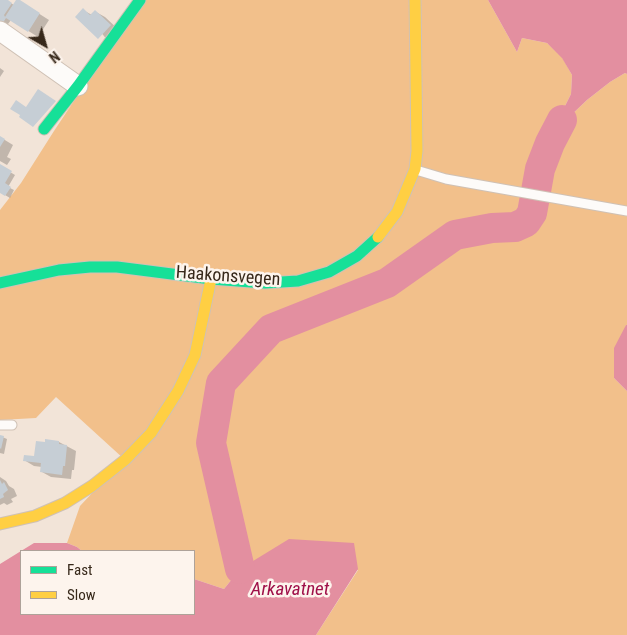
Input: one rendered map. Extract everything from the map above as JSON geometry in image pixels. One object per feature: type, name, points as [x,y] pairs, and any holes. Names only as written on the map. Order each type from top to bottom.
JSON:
[{"type":"street","points":[[44,129],[78,86],[140,0]]},
{"type":"street","name":"Haakonsvegen","points":[[0,283],[60,270],[117,266],[265,283],[298,281],[329,272],[357,256],[379,236],[397,212],[415,169],[417,114],[415,0]]},
{"type":"street","points":[[0,31],[78,86]]},
{"type":"street","points":[[0,524],[35,516],[65,503],[92,486],[126,460],[151,433],[178,391],[195,355],[212,278]]},
{"type":"lane","points":[[415,169],[446,179],[627,211]]},
{"type":"lane","points":[[0,425],[12,425]]},
{"type":"shaded area","points":[[141,0],[488,0],[517,52],[522,38],[547,43],[562,57],[572,75],[571,94],[559,118],[565,121],[610,82],[625,73],[627,74],[627,325],[614,378],[627,391],[627,635],[316,635],[358,570],[240,569],[224,589],[195,579],[195,550],[81,550],[67,543],[80,506],[124,459],[56,397],[36,418],[0,420],[0,210],[21,183]]},
{"type":"water","points":[[488,0],[627,0],[627,74],[625,73],[610,82],[565,121],[562,120],[559,118],[571,94],[572,75],[562,58],[547,43],[522,38],[517,52]]},
{"type":"water","points":[[626,325],[627,391],[614,378],[614,348]]},
{"type":"water","name":"Arkavatnet","points":[[289,539],[354,543],[358,569],[316,635],[0,635],[0,564],[20,552],[20,615],[195,615],[195,579],[224,589],[240,569]]},
{"type":"water","points":[[34,543],[67,543],[81,550],[23,550]]},
{"type":"building","points":[[0,0],[8,0],[12,3],[4,15],[5,17],[16,0],[20,0],[40,13],[28,32],[6,18],[0,27]]},
{"type":"building","points":[[83,8],[90,15],[95,10],[111,25],[98,39],[75,17]]},
{"type":"building","points":[[38,89],[56,101],[33,127],[10,109],[16,100],[26,107]]},
{"type":"building","points":[[0,136],[5,139],[0,147]]},
{"type":"building","points":[[0,164],[12,171],[5,183],[11,187],[5,196],[0,193]]},
{"type":"building","points":[[0,435],[4,436],[1,449],[0,448]]},
{"type":"building","points":[[45,439],[59,441],[59,444],[67,445],[62,475],[40,472],[41,463],[23,461],[24,455],[34,456],[36,441],[45,442]]},
{"type":"building","points":[[0,480],[2,484],[4,482],[8,490],[3,494],[4,497],[0,499]]},
{"type":"waterway","points":[[240,569],[211,443],[221,383],[271,329],[387,283],[455,235],[492,228],[515,227],[526,222],[532,213],[540,169],[550,143],[562,120]]},
{"type":"traffic: fast","points":[[44,129],[78,86],[140,0]]},
{"type":"traffic: fast","points":[[0,283],[59,270],[90,267],[117,267],[211,279],[265,283],[298,281],[329,272],[357,256],[378,237]]},
{"type":"traffic: slow","points":[[378,237],[397,212],[415,169],[417,151],[415,0]]},
{"type":"traffic: slow","points":[[0,524],[35,516],[65,503],[92,486],[125,460],[151,433],[178,391],[195,355],[211,279]]}]
